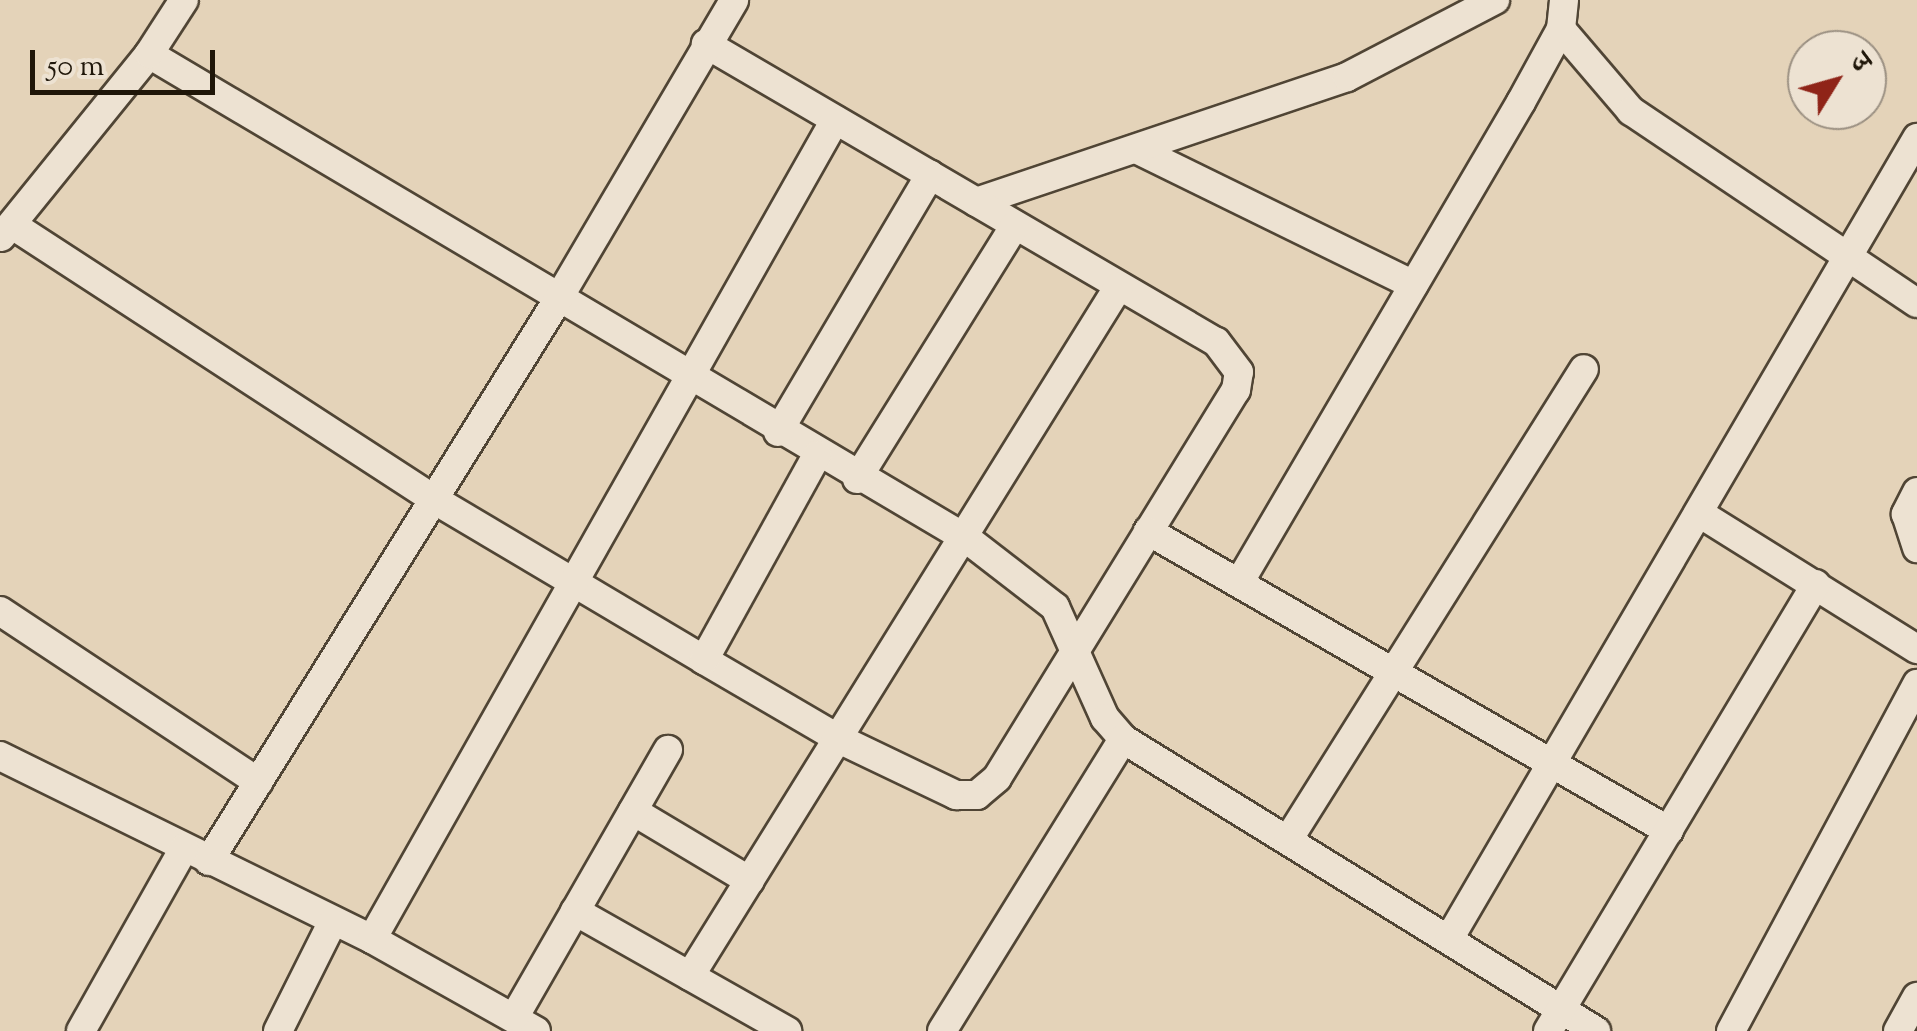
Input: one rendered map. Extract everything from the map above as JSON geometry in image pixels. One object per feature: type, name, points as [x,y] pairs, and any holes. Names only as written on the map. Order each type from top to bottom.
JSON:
[{"type":"street","points":[[184,0],[149,54],[7,232],[435,500],[838,739],[956,796],[977,795],[996,778],[1236,390],[1238,372],[1216,342],[706,44]]},
{"type":"street","points":[[81,1031],[196,855],[258,782],[557,301],[734,0]]},
{"type":"street","points":[[976,202],[1347,78],[1495,0]]},
{"type":"street","points":[[1239,583],[1561,29],[1564,0]]},
{"type":"street","points":[[1561,29],[1631,110],[1845,259],[1917,302]]},
{"type":"street","points":[[149,54],[857,479],[967,539],[1056,608],[1105,718],[1123,739],[1449,939],[1554,1020],[1596,1031]]},
{"type":"street","points":[[372,939],[575,583],[684,376],[834,120]]},
{"type":"street","points":[[1449,939],[1917,138]]},
{"type":"street","points":[[1136,149],[1414,285]]},
{"type":"street","points":[[778,432],[930,175]]},
{"type":"street","points":[[857,479],[1015,225]]},
{"type":"street","points":[[690,976],[967,539],[1119,286]]},
{"type":"street","points":[[1288,840],[1584,369]]},
{"type":"street","points":[[704,660],[817,455]]},
{"type":"street","points":[[1917,492],[1906,514],[1917,548]]},
{"type":"street","points":[[1699,513],[1917,649]]},
{"type":"street","points":[[1148,531],[1669,832]]},
{"type":"street","points":[[1554,1020],[1816,584]]},
{"type":"street","points":[[0,611],[258,782]]},
{"type":"street","points":[[1731,1031],[1917,684]]},
{"type":"street","points":[[942,1031],[1123,739]]},
{"type":"street","points":[[0,756],[332,923],[372,939],[526,1024],[575,911],[668,750]]},
{"type":"street","points":[[633,811],[750,880]]},
{"type":"street","points":[[575,911],[787,1031]]},
{"type":"street","points":[[278,1031],[332,923]]},
{"type":"street","points":[[1898,1031],[1917,998]]}]
